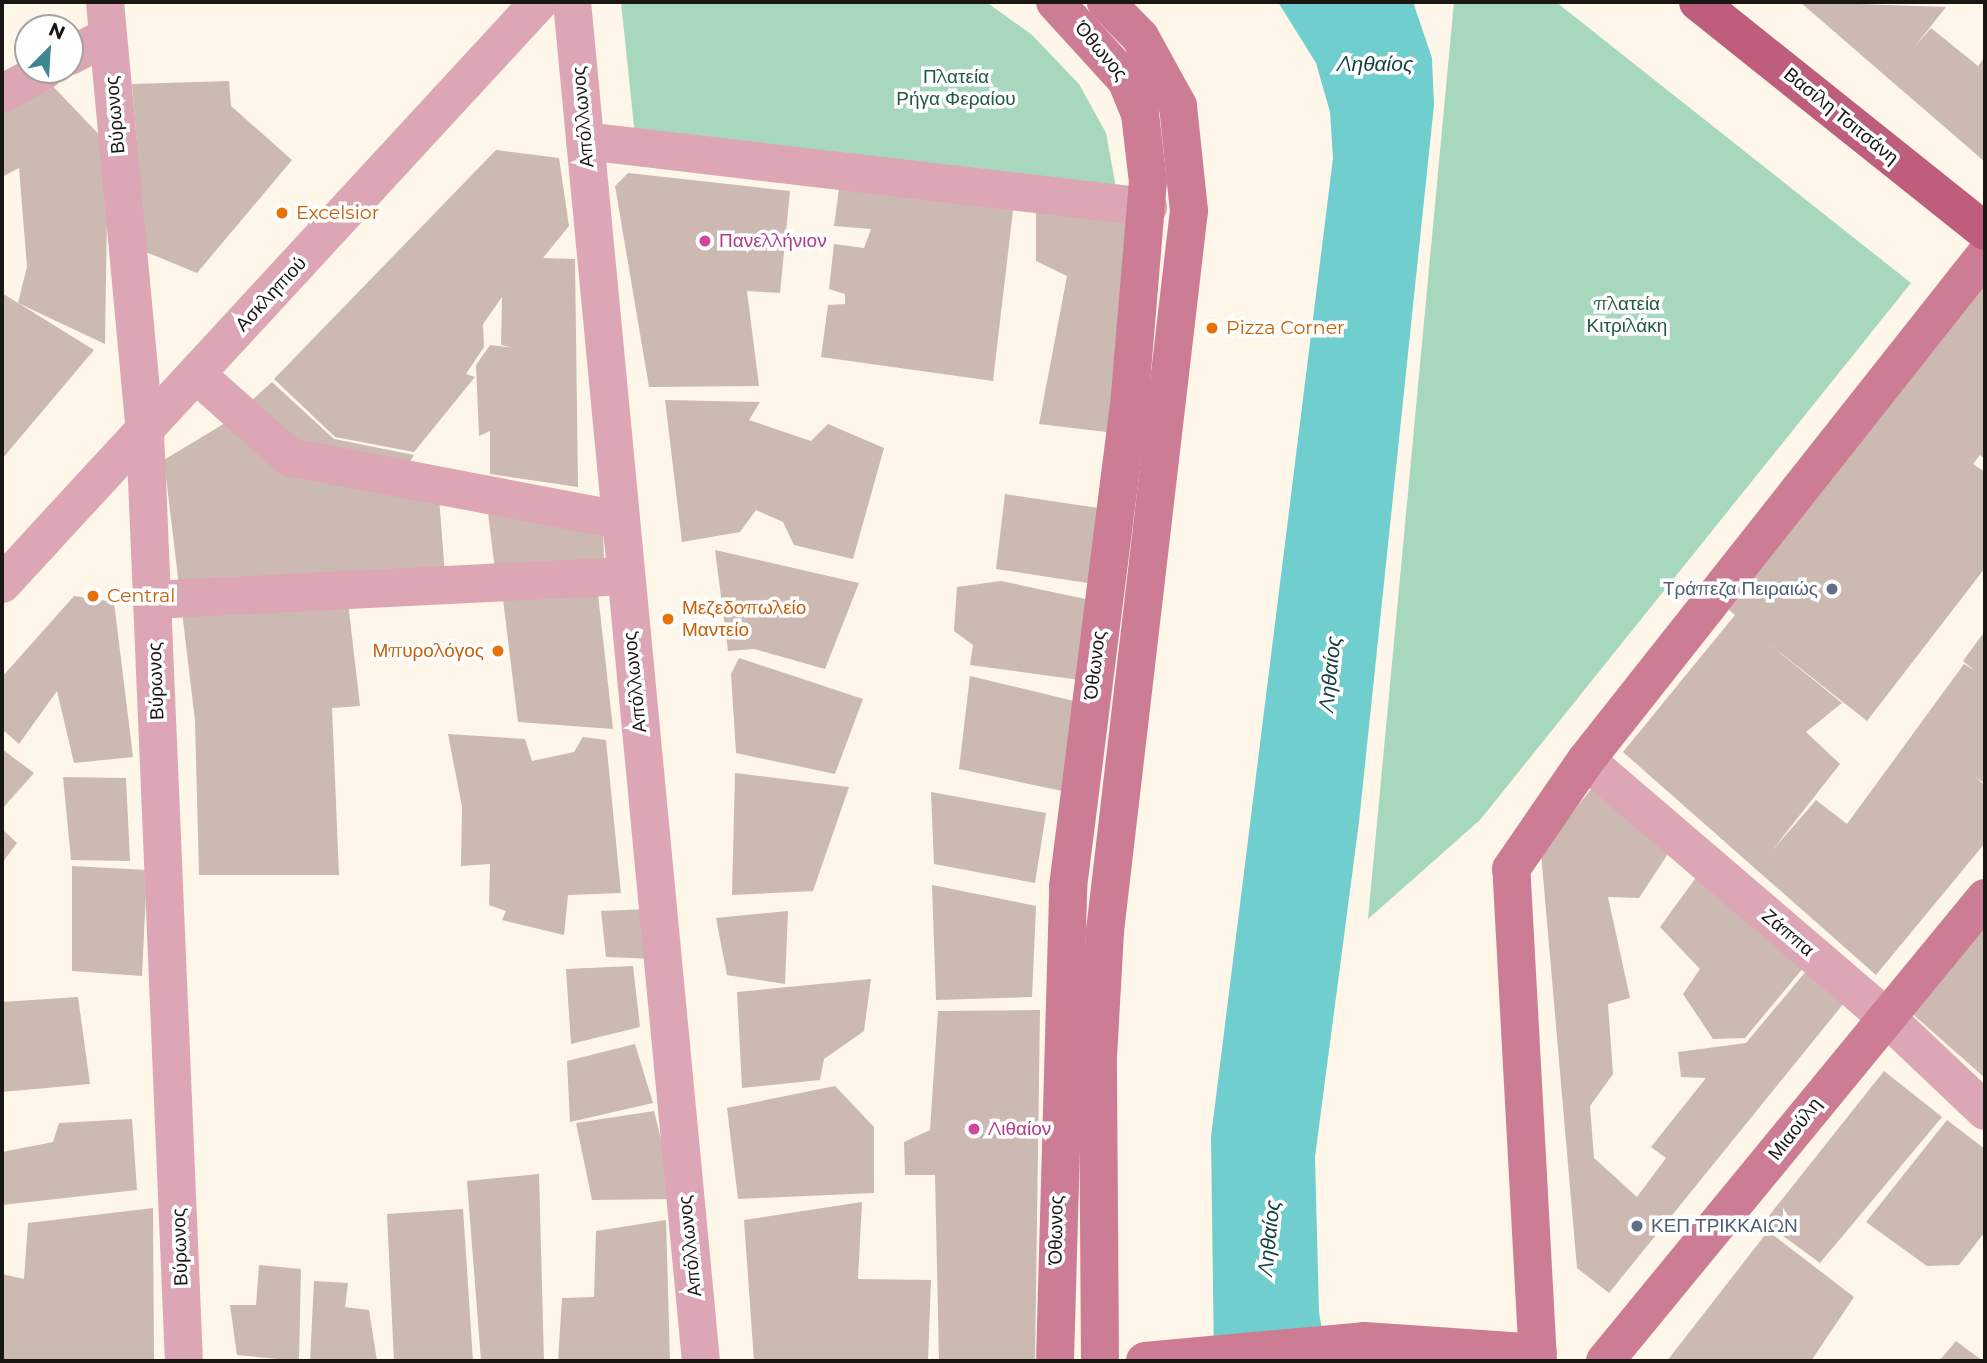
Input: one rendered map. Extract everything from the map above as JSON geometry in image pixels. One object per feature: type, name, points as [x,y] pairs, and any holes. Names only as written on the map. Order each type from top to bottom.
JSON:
[{"type":"main road","name":"Βασίλη Τσιτσάνη","points":[[1698,2],[1985,231]]},
{"type":"street","name":"Ασκληπιού","points":[[2,584],[539,2]]},
{"type":"street","name":"Απόλλωνος","points":[[572,2],[619,520],[701,1361]]},
{"type":"street","name":"Όθωνος","points":[[1055,2],[1112,59],[1135,97],[1147,156],[1148,207],[1068,887],[1055,1361]]},
{"type":"street","points":[[1100,1361],[1098,1057],[1105,931],[1189,211],[1178,106],[1140,37],[1106,2]]},
{"type":"street","points":[[84,42],[106,19]]},
{"type":"street","name":"Βύρωνος","points":[[106,19],[145,432],[184,1361]]},
{"type":"street","points":[[2,94],[20,84]]},
{"type":"street","points":[[585,141],[1148,207]]},
{"type":"street","points":[[1151,1360],[1364,1341],[1538,1357],[1508,881],[1522,850],[1586,760],[1985,255]]},
{"type":"street","points":[[197,375],[289,457],[619,520]]},
{"type":"street","points":[[152,600],[625,576]]},
{"type":"street","name":"Ζάππα","points":[[1586,760],[1885,1016],[1985,1111]]},
{"type":"street","name":"Μιαούλη","points":[[1605,1361],[1885,1016],[1985,898]]},
{"type":"green space","name":"Πλατεία Ρήγα Φεραίου","points":[[621,2],[986,2],[1031,34],[1079,84],[1106,133],[1117,193],[635,136]]},
{"type":"green space","name":"πλατεία Κιτριλάκη","points":[[1454,2],[1556,2],[1911,283],[1480,820],[1368,919]]},
{"type":"water","name":"Ληθαίος","points":[[1278,2],[1413,2],[1432,58],[1434,105],[1359,822],[1315,1157],[1319,1312],[1327,1361],[1214,1361],[1211,1137],[1333,158],[1330,112],[1316,63]]},
{"type":"building","points":[[1800,2],[1946,7],[1912,50],[1931,28],[1978,66],[1985,57],[1985,162]]},
{"type":"building","points":[[229,81],[231,106],[292,160],[197,273],[146,252],[132,84]]},
{"type":"building","points":[[41,84],[51,84],[108,144],[105,344],[18,303],[27,267],[19,168],[2,177],[2,110]]},
{"type":"building","points":[[496,150],[559,158],[569,226],[543,258],[575,259],[578,487],[490,474],[490,431],[479,436],[476,365],[490,345],[513,348],[501,345],[502,297],[483,324],[484,347],[466,374],[475,377],[414,452],[335,437],[274,379]]},
{"type":"building","name":"Πανελλήνιον","points":[[628,173],[790,191],[780,293],[747,291],[759,386],[649,387],[615,186]]},
{"type":"building","points":[[840,181],[1014,202],[993,381],[821,357],[828,305],[845,304],[845,294],[829,289],[834,244],[864,248],[871,229],[834,226]]},
{"type":"building","points":[[1036,204],[1138,219],[1115,433],[1039,424],[1067,276],[1036,261]]},
{"type":"building","points":[[1985,284],[1985,459],[1980,455],[1973,464],[1985,472],[1985,568],[1867,721],[1763,639],[1842,703],[1806,732],[1840,764],[1771,852],[1816,800],[1847,824],[1964,664],[1975,671],[1963,661],[1985,631],[1985,783],[1976,778],[1985,785],[1985,843],[1876,975],[1623,752],[1735,615],[1729,610],[1776,545]]},
{"type":"building","points":[[2,293],[94,350],[2,459]]},
{"type":"building","points":[[272,382],[334,439],[414,455],[392,490],[439,497],[445,575],[345,576],[360,706],[332,708],[339,875],[199,875],[195,721],[164,460],[230,420]]},
{"type":"building","points":[[665,400],[760,402],[749,420],[811,441],[828,424],[884,448],[853,559],[794,545],[783,522],[756,510],[740,532],[682,542]]},
{"type":"building","points":[[1005,494],[1105,509],[1094,584],[996,569]]},
{"type":"building","points":[[487,505],[603,525],[604,567],[495,570]]},
{"type":"building","points":[[715,550],[859,583],[825,669],[754,649],[728,651]]},
{"type":"building","points":[[1001,581],[1095,601],[1080,680],[970,665],[973,645],[954,631],[957,587]]},
{"type":"building","points":[[597,585],[613,729],[518,722],[502,591]]},
{"type":"building","points":[[74,596],[114,602],[133,757],[74,763],[57,691],[19,744],[2,729],[2,677]]},
{"type":"building","points":[[739,658],[863,699],[835,774],[736,753],[731,674]]},
{"type":"building","points":[[970,676],[1078,702],[1067,792],[959,769]]},
{"type":"building","points":[[448,734],[525,739],[532,761],[574,752],[583,737],[606,740],[621,893],[568,895],[564,935],[502,920],[506,911],[489,905],[490,864],[461,866],[462,807]]},
{"type":"building","points":[[2,749],[34,773],[2,809]]},
{"type":"building","points":[[735,773],[849,787],[813,891],[732,895]]},
{"type":"building","points":[[1602,775],[1675,843],[1639,898],[1608,897],[1630,998],[1608,1004],[1613,1074],[1590,1106],[1594,1158],[1637,1197],[1666,1158],[1651,1147],[1706,1078],[1681,1077],[1678,1052],[1746,1043],[1807,970],[1848,998],[1609,1293],[1577,1268],[1541,853]]},
{"type":"building","points":[[63,777],[126,778],[130,861],[71,860]]},
{"type":"building","points":[[931,792],[1046,813],[1035,883],[934,864]]},
{"type":"building","points":[[2,829],[17,843],[2,863]]},
{"type":"building","points":[[72,866],[147,870],[142,976],[72,971]]},
{"type":"building","points":[[1700,872],[1804,967],[1745,1038],[1713,1039],[1683,994],[1700,969],[1660,927]]},
{"type":"building","points":[[932,885],[1036,906],[1032,997],[936,1000]]},
{"type":"building","points":[[647,909],[656,959],[606,957],[601,911]]},
{"type":"building","points":[[788,911],[785,984],[727,975],[716,918]]},
{"type":"building","points":[[1985,925],[1985,1078],[1908,1010]]},
{"type":"building","points":[[633,966],[640,1027],[571,1044],[566,969]]},
{"type":"building","points":[[871,979],[864,1031],[824,1059],[820,1080],[742,1088],[737,992]]},
{"type":"building","points":[[78,997],[90,1084],[2,1092],[2,1002]]},
{"type":"building","points":[[1040,1010],[1035,1361],[939,1361],[935,1175],[905,1175],[904,1142],[930,1130],[938,1011]]},
{"type":"building","points":[[635,1044],[653,1103],[570,1122],[567,1061]]},
{"type":"building","points":[[1884,1071],[1942,1117],[1820,1263],[1764,1222]]},
{"type":"building","points":[[835,1086],[874,1127],[874,1193],[738,1199],[727,1108]]},
{"type":"building","points":[[654,1111],[676,1199],[592,1200],[576,1123]]},
{"type":"building","points":[[132,1119],[137,1190],[2,1205],[2,1152],[53,1142],[59,1123]]},
{"type":"building","points":[[1947,1120],[1985,1149],[1985,1232],[1959,1265],[1927,1266],[1866,1222]]},
{"type":"building","points":[[539,1174],[544,1361],[481,1361],[467,1181]]},
{"type":"building","points":[[862,1202],[858,1279],[931,1280],[928,1361],[754,1361],[744,1220]]},
{"type":"building","points":[[153,1208],[154,1361],[2,1361],[2,1274],[24,1279],[28,1223]]},
{"type":"building","points":[[463,1209],[473,1361],[394,1361],[387,1214]]},
{"type":"building","points":[[666,1220],[670,1361],[558,1361],[562,1298],[594,1297],[596,1231]]},
{"type":"building","points":[[1768,1231],[1854,1297],[1811,1361],[1667,1361]]},
{"type":"building","points":[[259,1265],[301,1269],[299,1361],[237,1355],[230,1305],[256,1305]]},
{"type":"building","points":[[314,1281],[348,1283],[345,1307],[369,1310],[377,1361],[310,1361]]},
{"type":"building","points":[[1956,1341],[1983,1361],[1939,1361]]},
{"type":"place","name":"Excelsior","points":[[282,213]]},
{"type":"place","name":"Πανελλήνιον","points":[[705,241]]},
{"type":"place","name":"Pizza Corner","points":[[1212,328]]},
{"type":"place","name":"Τράπεζα Πειραιώς","points":[[1832,589]]},
{"type":"place","name":"Central","points":[[93,596]]},
{"type":"place","name":"Μεζεδοπωλείο Μαντείο","points":[[668,619]]},
{"type":"place","name":"Μπυρολόγος","points":[[498,651]]},
{"type":"place","name":"Λιθαίον","points":[[974,1129]]},
{"type":"place","name":"ΚΕΠ ΤΡΙΚΚΑΙΩΝ","points":[[1637,1226]]}]
